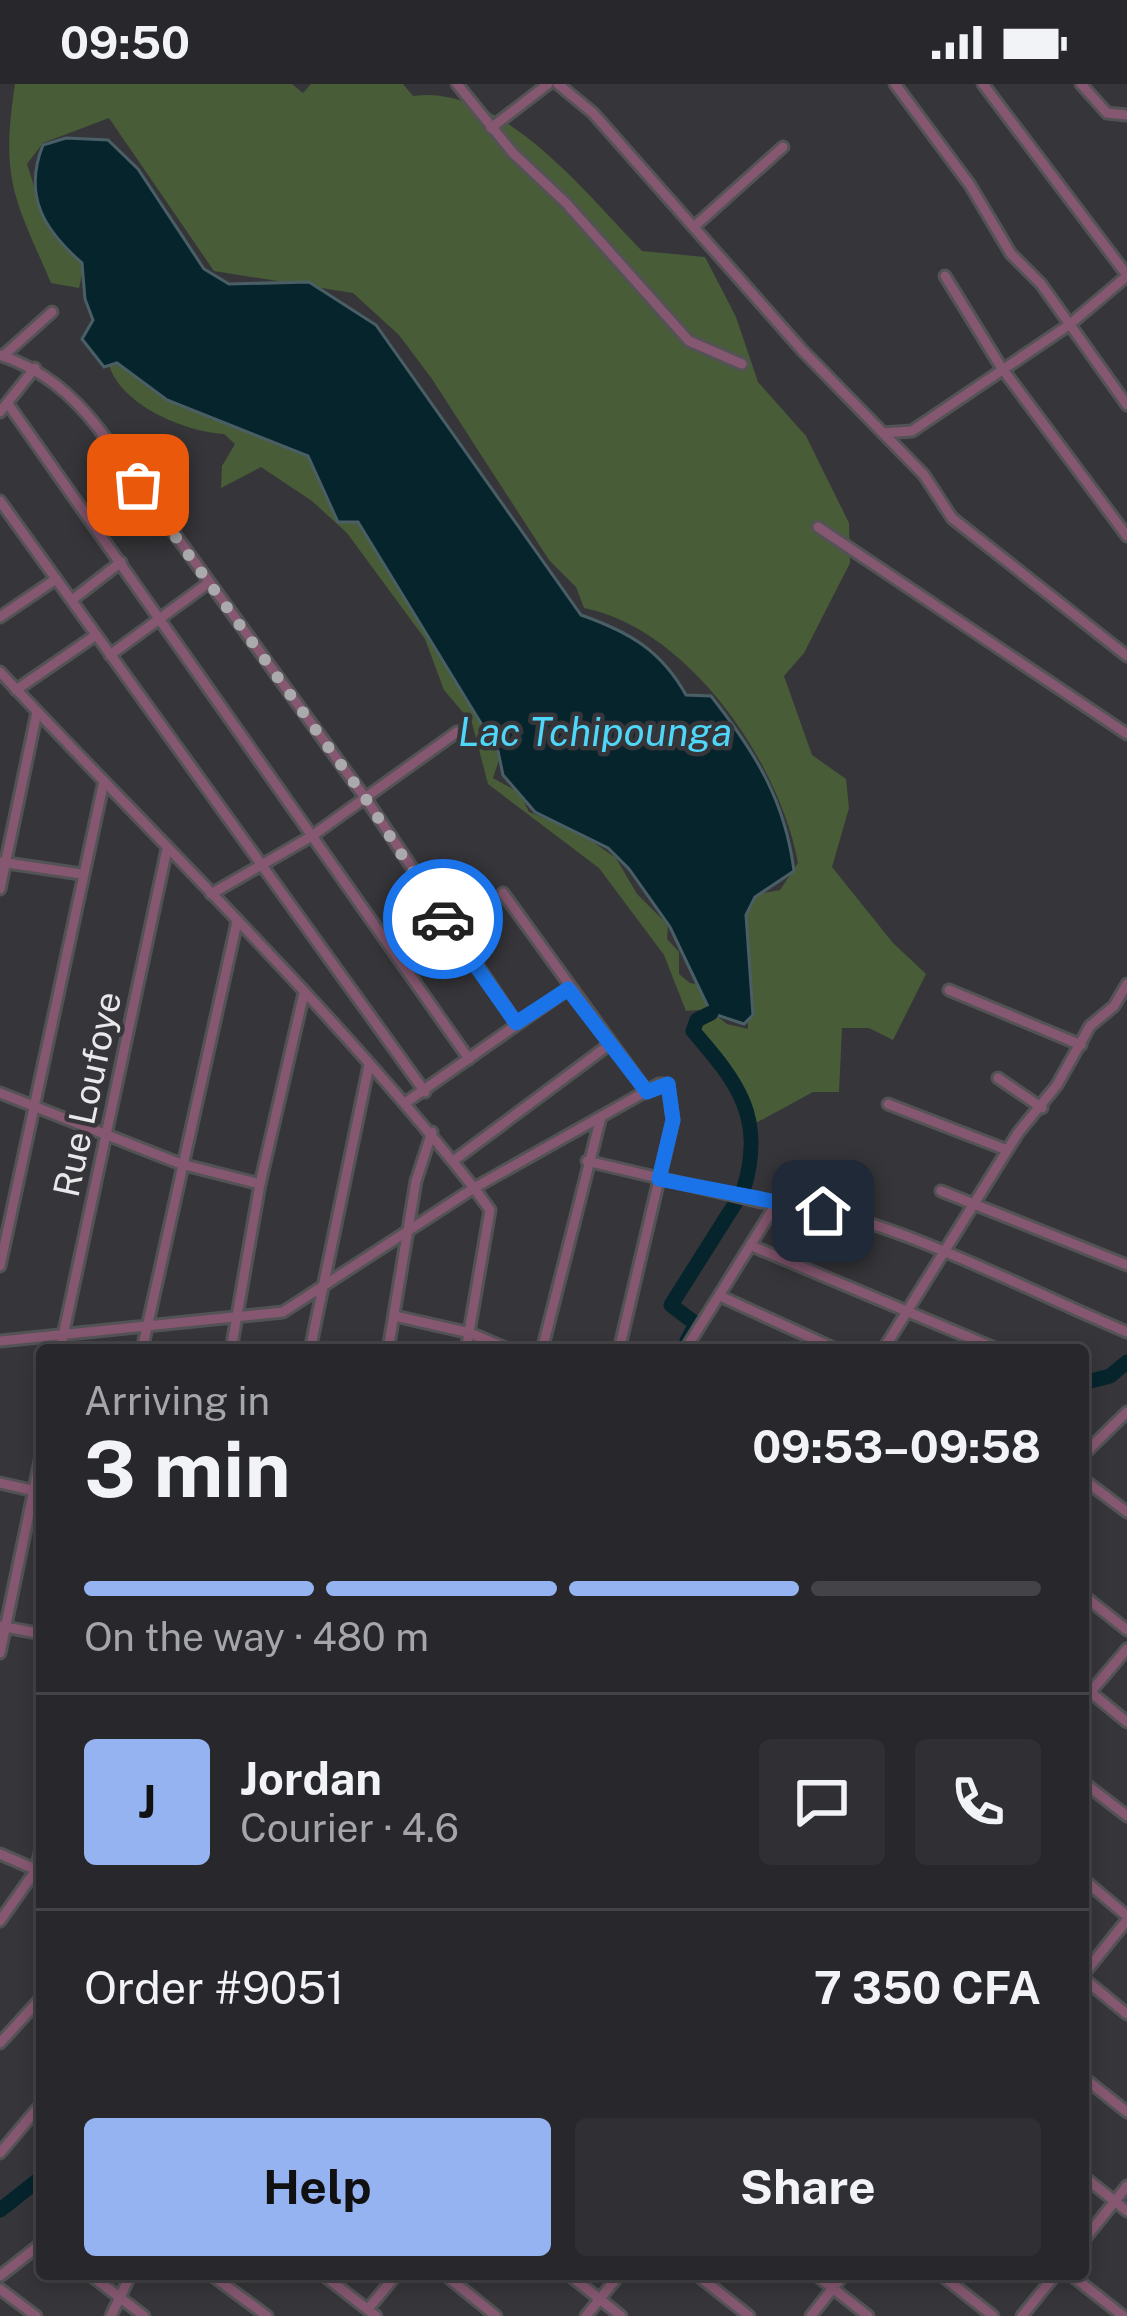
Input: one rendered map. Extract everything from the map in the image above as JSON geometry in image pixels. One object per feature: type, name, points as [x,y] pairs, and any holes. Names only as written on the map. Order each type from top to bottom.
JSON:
[{"type":"street","points":[[457,84],[491,128],[689,341],[742,364]]},
{"type":"street","points":[[491,128],[548,84]]},
{"type":"street","points":[[558,84],[593,113],[696,225],[802,350],[924,475],[963,528],[1127,656]]},
{"type":"street","points":[[896,84],[970,185],[1011,254],[1028,266],[1127,405]]},
{"type":"street","points":[[883,433],[912,431],[1069,325],[1127,275],[983,84]]},
{"type":"street","points":[[1081,84],[1107,113],[1127,115]]},
{"type":"street","points":[[696,225],[783,146]]},
{"type":"street","points":[[946,276],[1001,367],[1127,536]]},
{"type":"street","points":[[52,312],[2,356],[34,368],[84,409],[366,799],[516,1023]]},
{"type":"street","points":[[34,368],[4,408],[121,562],[470,1059]]},
{"type":"street","points":[[0,501],[425,1092]]},
{"type":"street","points":[[0,525],[11,518]]},
{"type":"street","points":[[818,527],[1127,734]]},
{"type":"street","points":[[73,600],[121,562]]},
{"type":"street","points":[[0,617],[56,579]]},
{"type":"street","points":[[110,655],[207,584]]},
{"type":"street","points":[[16,690],[96,635]]},
{"type":"street","points":[[0,672],[432,1132],[490,1210],[467,1344]]},
{"type":"street","points":[[0,889],[37,712]]},
{"type":"street","points":[[211,894],[313,836],[457,732]]},
{"type":"street","points":[[0,1266],[104,781]]},
{"type":"street","name":"Rue Loufoye","points":[[61,1344],[167,849]]},
{"type":"street","points":[[3,862],[81,874]]},
{"type":"street","points":[[503,893],[568,989],[647,1092]]},
{"type":"street","points":[[143,1344],[237,922]]},
{"type":"street","points":[[887,1344],[1007,1150],[1042,1108],[1127,984]]},
{"type":"street","points":[[405,1103],[568,989]]},
{"type":"street","points":[[949,990],[1081,1045]]},
{"type":"street","points":[[232,1344],[260,1184],[304,993]]},
{"type":"street","points":[[453,1161],[610,1044]]},
{"type":"street","points":[[311,1344],[369,1065]]},
{"type":"street","points":[[998,1078],[1042,1108]]},
{"type":"street","points":[[0,1341],[283,1312],[474,1188],[665,1083],[672,1094],[673,1120],[620,1344]]},
{"type":"street","points":[[0,1093],[181,1164],[260,1184]]},
{"type":"street","points":[[887,1104],[1007,1150]]},
{"type":"street","points":[[543,1344],[602,1115]]},
{"type":"street","points":[[389,1344],[432,1132]]},
{"type":"street","points":[[587,1161],[852,1220],[1127,1332]]},
{"type":"street","points":[[941,1191],[1127,1265]]},
{"type":"street","points":[[689,1344],[778,1201]]},
{"type":"street","points":[[752,1246],[986,1344]]},
{"type":"street","points":[[720,1296],[737,1309],[823,1344]]},
{"type":"street","points":[[395,1316],[470,1333],[496,1344]]},
{"type":"street","points":[[1089,1449],[1127,1412]]},
{"type":"street","points":[[0,1483],[35,1491]]},
{"type":"street","points":[[1089,1484],[1127,1512]]},
{"type":"street","points":[[0,1653],[36,1485]]},
{"type":"street","points":[[1089,1600],[1127,1630]]},
{"type":"street","points":[[3,1626],[36,1633]]},
{"type":"street","points":[[1089,1689],[1127,1649]]},
{"type":"street","points":[[1089,1696],[1127,1722]]},
{"type":"street","points":[[1089,1787],[1127,1816]]},
{"type":"street","points":[[0,1854],[36,1870]]},
{"type":"street","points":[[0,1921],[36,1875]]},
{"type":"street","points":[[1089,1884],[1127,1918],[1089,1968]]},
{"type":"street","points":[[1089,1981],[1127,2014]]},
{"type":"street","points":[[0,2042],[36,2003]]},
{"type":"street","points":[[1089,2082],[1127,2112]]},
{"type":"street","points":[[0,2153],[36,2110]]},
{"type":"street","points":[[1089,2181],[1127,2211]]},
{"type":"street","points":[[1089,2234],[1127,2186]]},
{"type":"street","points":[[0,2276],[36,2248]]},
{"type":"street","points":[[96,2280],[144,2316]]},
{"type":"street","points":[[111,2316],[128,2280]]},
{"type":"street","points":[[218,2280],[267,2316]]},
{"type":"street","points":[[330,2280],[372,2313],[393,2280]]},
{"type":"street","points":[[451,2280],[496,2316]]},
{"type":"street","points":[[576,2280],[621,2316]]},
{"type":"street","points":[[586,2316],[615,2280]]},
{"type":"street","points":[[704,2280],[749,2316]]},
{"type":"street","points":[[823,2280],[868,2316]]},
{"type":"street","points":[[811,2316],[839,2280]]},
{"type":"street","points":[[948,2280],[993,2316]]},
{"type":"street","points":[[1022,2316],[1051,2280]]},
{"type":"street","points":[[1078,2280],[1123,2316]]},
{"type":"street","points":[[0,2289],[35,2316]]},
{"type":"green space","points":[[15,84],[292,84],[303,93],[311,84],[403,84],[413,96],[446,97],[478,107],[509,125],[568,174],[642,251],[705,257],[736,317],[758,382],[806,436],[849,523],[850,563],[804,653],[784,676],[812,755],[846,779],[849,808],[832,867],[893,943],[926,974],[893,1040],[869,1028],[842,1028],[839,1092],[813,1092],[754,1124],[701,1038],[699,1010],[686,1011],[664,955],[599,868],[488,784],[472,723],[444,690],[425,639],[347,533],[312,501],[261,467],[221,488],[222,466],[235,444],[224,434],[191,428],[138,402],[124,390],[108,361],[119,355],[207,403],[210,420],[217,413],[272,434],[321,465],[390,557],[431,629],[453,681],[472,695],[500,757],[493,778],[520,793],[529,812],[577,831],[616,858],[637,894],[668,925],[667,939],[679,952],[679,974],[690,983],[710,987],[713,1005],[708,1009],[727,1024],[748,1029],[744,920],[758,894],[780,890],[798,863],[772,784],[724,706],[659,643],[623,621],[584,608],[576,587],[549,560],[399,335],[353,293],[214,271],[109,118],[43,143],[27,164],[45,221],[84,266],[79,288],[51,283],[20,209],[10,167]]},
{"type":"water","name":"Lac Tchipounga","points":[[66,138],[108,140],[138,169],[204,269],[229,284],[309,282],[376,325],[581,615],[642,644],[666,666],[686,695],[711,696],[754,757],[775,799],[794,871],[755,897],[746,915],[753,1015],[744,1024],[711,1013],[670,927],[629,869],[608,848],[535,812],[503,775],[498,751],[358,522],[338,522],[308,456],[167,400],[117,363],[104,367],[82,339],[93,320],[85,299],[82,263],[47,224],[36,195],[43,145]]},
{"type":"waterway","points":[[687,1341],[696,1324],[671,1305],[743,1191],[751,1143],[744,1103],[735,1085],[693,1031],[697,1020],[711,1013]]},
{"type":"waterway","points":[[1089,1381],[1110,1376],[1127,1362]]},
{"type":"waterway","points":[[0,2210],[36,2182]]},
{"type":"way so far","points":[[138,485],[366,799],[443,919]]},
{"type":"route","points":[[443,919],[516,1023],[568,989],[647,1092],[668,1084],[674,1110],[659,1179],[761,1202],[786,1200],[823,1211]]}]
